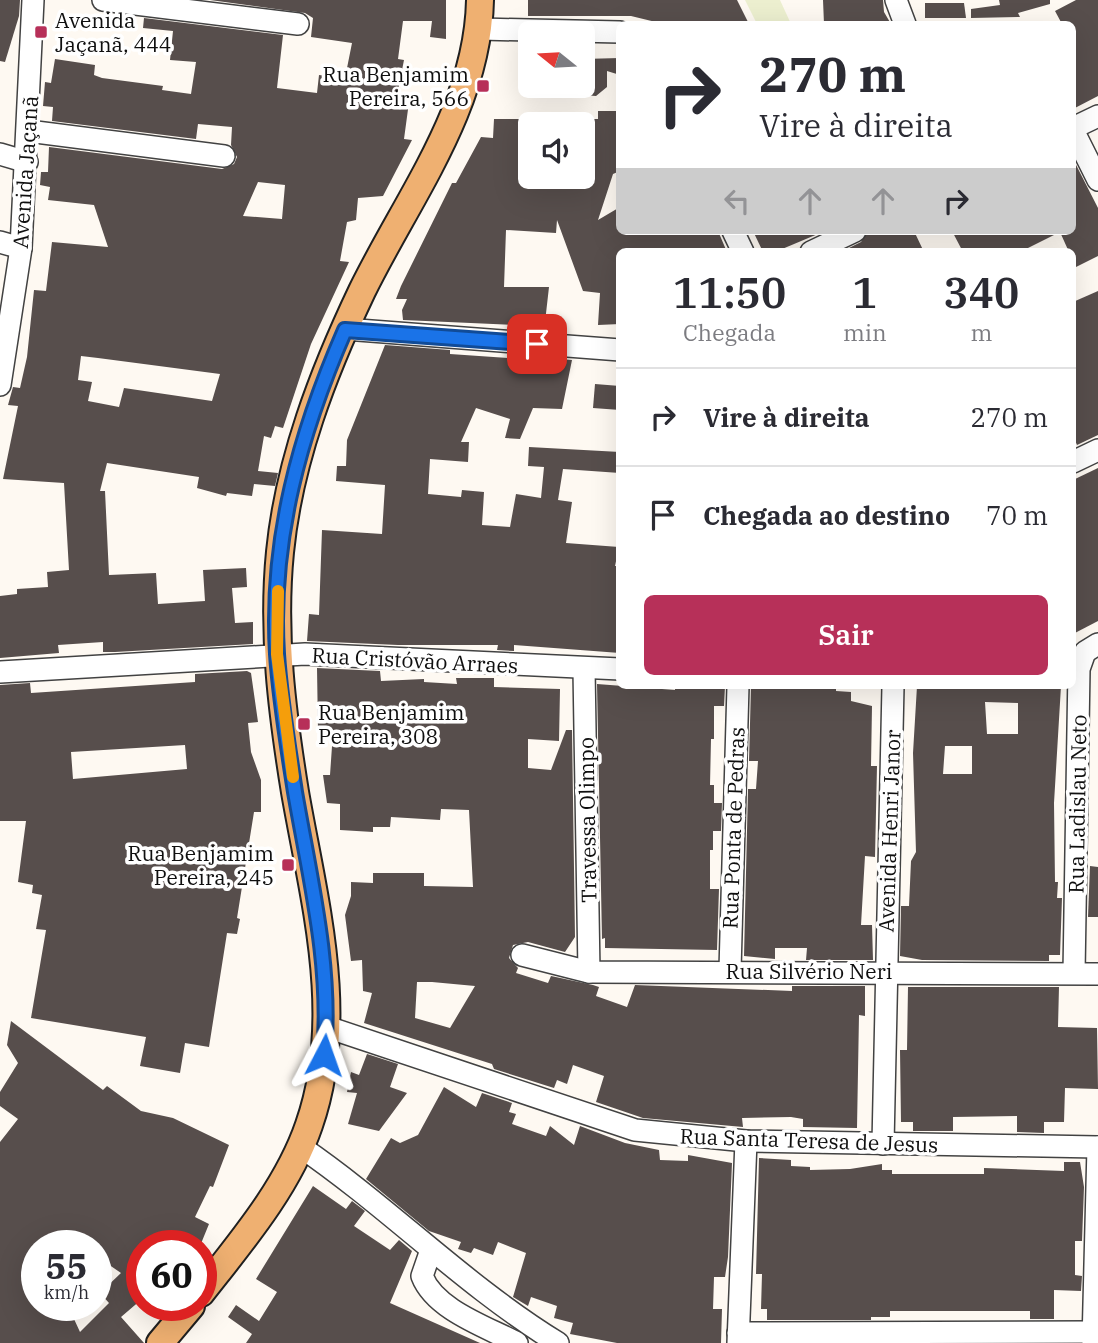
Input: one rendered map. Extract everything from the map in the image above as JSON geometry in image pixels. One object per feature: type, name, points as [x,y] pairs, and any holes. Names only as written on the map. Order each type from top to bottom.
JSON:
[{"type":"main road","points":[[217,1272],[248,1231],[301,1147],[319,1083],[327,1027],[324,956],[295,792],[277,654],[279,552],[287,501],[317,396],[345,330],[362,291],[445,138],[471,65],[480,29],[480,0]]},
{"type":"main road","points":[[160,1343],[179,1321]]},
{"type":"main road","points":[[175,1343],[183,1321]]},
{"type":"street","name":"Avenida Jaçanã","points":[[1,375],[21,248],[29,131],[33,0]]},
{"type":"street","points":[[103,0],[298,24]]},
{"type":"street","points":[[896,0],[904,21]]},
{"type":"street","points":[[480,29],[616,32]]},
{"type":"street","points":[[1076,127],[1098,116]]},
{"type":"street","points":[[29,131],[224,156]]},
{"type":"street","points":[[1076,135],[1098,180]]},
{"type":"street","points":[[0,154],[27,162]]},
{"type":"street","points":[[819,248],[847,235]]},
{"type":"street","points":[[0,242],[21,248]]},
{"type":"street","points":[[345,330],[616,350]]},
{"type":"street","points":[[1076,461],[1098,450]]},
{"type":"street","name":"Rua Ladislau Neto","points":[[1074,973],[1079,668],[1086,652],[1098,645]]},
{"type":"street","name":"Rua Cristóvão Arraes","points":[[0,672],[277,654],[584,669],[616,668]]},
{"type":"street","name":"Travessa Olimpo","points":[[584,669],[589,972]]},
{"type":"street","name":"Rua Ponta de Pedras","points":[[730,970],[738,689]]},
{"type":"street","name":"Avenida Henri Janor","points":[[883,1144],[893,689]]},
{"type":"street","name":"Rua Silvério Neri","points":[[523,955],[589,972],[730,970],[1098,974]]},
{"type":"street","name":"Rua Santa Teresa de Jesus","points":[[327,1027],[635,1130],[746,1142],[1098,1147]]},
{"type":"street","points":[[746,1142],[738,1338],[1093,1337],[1098,1147]]},
{"type":"street","points":[[301,1147],[381,1205],[450,1267],[558,1343]]},
{"type":"street","points":[[431,1250],[422,1276],[425,1284],[466,1316],[517,1343]]},
{"type":"green space","points":[[745,0],[780,0],[790,21],[756,21]]},
{"type":"building","points":[[0,0],[20,0],[19,16],[5,62],[0,61]]},
{"type":"building","points":[[210,0],[446,0],[446,39],[430,37],[432,21],[403,21],[398,59],[404,60],[396,100],[409,102],[404,139],[412,140],[383,196],[358,198],[356,220],[347,222],[340,261],[349,262],[311,344],[283,428],[275,426],[271,438],[264,436],[258,471],[278,473],[275,486],[254,484],[252,496],[227,493],[226,496],[197,488],[199,477],[107,463],[100,491],[105,491],[109,575],[156,573],[158,604],[205,601],[203,570],[246,568],[247,587],[232,588],[235,623],[253,622],[253,644],[103,652],[103,642],[58,645],[59,653],[0,658],[0,596],[17,594],[17,589],[48,587],[47,572],[69,570],[64,483],[3,479],[18,406],[8,405],[13,387],[20,388],[27,357],[34,290],[46,291],[52,242],[108,247],[94,205],[48,200],[50,187],[40,185],[41,172],[48,172],[49,147],[222,169],[234,164],[237,157],[231,145],[232,127],[198,124],[196,139],[52,121],[53,107],[43,106],[45,82],[51,83],[55,59],[95,65],[94,75],[102,78],[163,86],[162,90],[191,94],[196,62],[170,60],[173,31],[143,28],[144,18],[283,35],[277,88],[317,93],[319,75],[345,78],[352,43],[311,37],[313,18],[305,13]],"holes":[[[258,182],[285,185],[282,219],[243,216]],[[81,356],[98,358],[220,374],[212,401],[124,388],[119,407],[88,401],[92,382],[78,380]]]},
{"type":"building","points":[[528,0],[737,0],[748,21],[652,21],[631,16],[528,16]]},
{"type":"building","points":[[823,0],[883,0],[884,12],[889,21],[824,21]]},
{"type":"building","points":[[999,0],[1050,0],[1050,4],[1018,13],[1020,17],[971,18],[971,9],[1000,5]]},
{"type":"building","points":[[1076,0],[1098,0],[1098,96],[1076,107],[1076,21],[1060,21],[1055,11]]},
{"type":"building","points":[[925,3],[964,3],[966,18],[925,18]]},
{"type":"building","points":[[616,58],[616,74],[607,71],[607,87],[596,96],[595,59]]},
{"type":"building","points":[[598,111],[616,111],[616,173],[613,174],[598,220],[616,209],[616,235],[720,235],[725,248],[616,248],[616,324],[598,325],[600,293],[583,291],[557,220],[556,233],[506,230],[504,287],[549,287],[544,331],[515,325],[403,320],[402,310],[407,299],[396,299],[401,286],[452,183],[456,183],[481,137],[493,138],[494,119],[518,119],[518,189],[595,189],[595,119],[598,119]]},
{"type":"building","points":[[1076,165],[1098,208],[1098,256],[1076,267],[1076,248],[1067,248],[1061,235],[1076,235]]},
{"type":"building","points":[[755,235],[815,235],[785,248],[761,248]]},
{"type":"building","points":[[865,235],[916,235],[922,248],[849,248],[861,242]]},
{"type":"building","points":[[954,235],[1054,235],[1028,248],[961,248]]},
{"type":"building","points":[[1098,291],[1098,435],[1077,445],[1076,443],[1076,301]]},
{"type":"building","points":[[385,345],[450,350],[450,354],[508,358],[517,362],[520,356],[572,360],[562,409],[533,408],[520,439],[505,438],[510,419],[476,408],[461,442],[469,442],[468,462],[430,459],[428,494],[461,497],[462,490],[484,492],[482,525],[510,527],[516,494],[541,498],[544,467],[528,466],[529,447],[616,452],[616,473],[563,469],[558,500],[572,502],[566,543],[616,547],[616,653],[514,645],[514,651],[497,650],[498,645],[307,641],[309,614],[319,615],[322,530],[382,534],[385,485],[336,481],[337,466],[346,466],[347,440]]},
{"type":"building","points":[[595,384],[616,386],[616,410],[593,408]]},
{"type":"building","points":[[1098,468],[1098,621],[1076,632],[1076,479]]},
{"type":"building","points":[[317,668],[380,671],[381,681],[424,679],[424,682],[457,684],[456,678],[494,678],[494,687],[560,689],[559,741],[528,739],[528,768],[551,770],[566,730],[572,730],[575,937],[565,952],[528,942],[513,945],[509,958],[518,968],[516,973],[548,983],[551,976],[593,985],[599,987],[596,996],[627,1007],[635,985],[792,991],[792,986],[865,986],[865,1016],[859,1015],[857,1128],[803,1127],[803,1119],[791,1117],[742,1118],[743,1127],[643,1118],[596,1102],[604,1076],[573,1065],[567,1084],[557,1080],[554,1088],[494,1069],[492,1064],[364,1023],[372,993],[363,991],[362,960],[351,961],[345,915],[351,896],[351,882],[373,883],[373,873],[424,873],[424,886],[473,887],[469,810],[441,809],[440,820],[391,817],[390,827],[373,827],[373,832],[340,830],[340,804],[327,803],[323,775],[330,775],[333,732],[318,731]],"holes":[[[417,982],[475,986],[450,1028],[415,1018]]]},
{"type":"building","points":[[251,673],[258,722],[248,723],[251,752],[261,780],[261,812],[254,812],[237,918],[240,919],[237,934],[227,933],[209,1047],[185,1043],[180,1073],[140,1066],[146,1037],[31,1018],[46,930],[36,929],[42,895],[32,893],[33,885],[18,882],[26,821],[0,821],[0,685],[30,683],[31,693],[195,682],[195,674]],"holes":[[[185,745],[187,769],[73,779],[71,752]]]},
{"type":"building","points":[[597,684],[616,685],[616,689],[725,689],[724,706],[714,706],[714,739],[711,739],[710,785],[714,785],[714,803],[722,803],[721,831],[713,831],[713,850],[710,850],[710,889],[719,889],[717,950],[605,948],[605,938],[602,939]]},
{"type":"building","points":[[751,689],[836,689],[851,692],[851,701],[872,706],[871,766],[877,766],[875,857],[865,856],[861,925],[872,925],[873,960],[806,960],[807,948],[775,948],[775,959],[744,956],[748,789],[756,789],[758,761],[749,761]]},
{"type":"building","points":[[917,689],[1061,689],[1054,803],[1055,882],[1058,882],[1057,898],[1062,898],[1060,955],[1049,955],[1049,961],[922,960],[900,956],[901,906],[909,906],[911,861],[916,852],[913,753]],"holes":[[[985,702],[1018,703],[1018,734],[987,734]],[[945,746],[972,746],[972,774],[943,774]]]},
{"type":"building","points":[[1090,866],[1098,867],[1098,917],[1088,917]]},
{"type":"building","points":[[908,987],[1059,987],[1058,1027],[1097,1028],[1098,1089],[1065,1088],[1064,1122],[1044,1122],[1044,1133],[1017,1132],[1017,1116],[953,1117],[953,1131],[913,1131],[913,1122],[901,1122],[900,1050],[907,1050]]},
{"type":"building","points":[[11,1021],[103,1090],[107,1086],[141,1111],[173,1118],[229,1145],[213,1187],[210,1186],[195,1217],[209,1224],[207,1230],[126,1230],[126,1313],[121,1317],[144,1343],[0,1343],[0,1142],[18,1119],[0,1106],[0,1092],[18,1063],[7,1045]]},
{"type":"building","points":[[367,1054],[398,1064],[390,1087],[407,1093],[379,1131],[348,1124],[357,1093],[347,1092],[351,1072],[359,1075]]},
{"type":"building","points":[[444,1087],[476,1107],[482,1093],[512,1103],[509,1112],[516,1114],[512,1124],[546,1136],[550,1126],[574,1145],[580,1126],[625,1143],[659,1150],[660,1160],[688,1161],[688,1155],[732,1163],[725,1277],[714,1277],[713,1309],[722,1309],[721,1343],[617,1343],[570,1334],[573,1323],[554,1318],[557,1306],[531,1297],[528,1306],[513,1297],[526,1253],[498,1242],[493,1255],[474,1248],[471,1253],[458,1249],[461,1242],[429,1231],[366,1179],[391,1138],[400,1143],[418,1135]]},
{"type":"building","points":[[759,1158],[791,1160],[791,1166],[810,1167],[810,1170],[850,1169],[882,1164],[882,1170],[892,1170],[892,1174],[984,1174],[984,1168],[1064,1171],[1064,1162],[1080,1162],[1084,1187],[1082,1241],[1075,1241],[1075,1275],[1082,1276],[1081,1291],[1054,1290],[1054,1319],[1030,1319],[1030,1311],[890,1311],[890,1317],[871,1317],[871,1320],[767,1320],[767,1309],[761,1309],[762,1274],[756,1274]]},
{"type":"building","points":[[313,1186],[346,1209],[352,1201],[365,1211],[354,1226],[390,1250],[399,1240],[412,1251],[390,1303],[480,1343],[246,1343],[252,1334],[228,1317],[236,1305],[259,1321],[277,1292],[256,1279]]},
{"type":"slow traffic","points":[[278,591],[277,654],[293,777]]},
{"type":"place","name":"Avenida Jaçanã, 444","points":[[41,32]]},
{"type":"place","name":"Rua Benjamim Pereira, 566","points":[[483,86]]},
{"type":"place","name":"Rua Benjamim Pereira, 308","points":[[304,724]]},
{"type":"place","name":"Rua Benjamim Pereira, 245","points":[[288,865]]},
{"type":"route","points":[[324,1055],[327,1027],[324,956],[285,727],[276,631],[279,552],[299,451],[317,396],[345,330],[537,344]]}]
